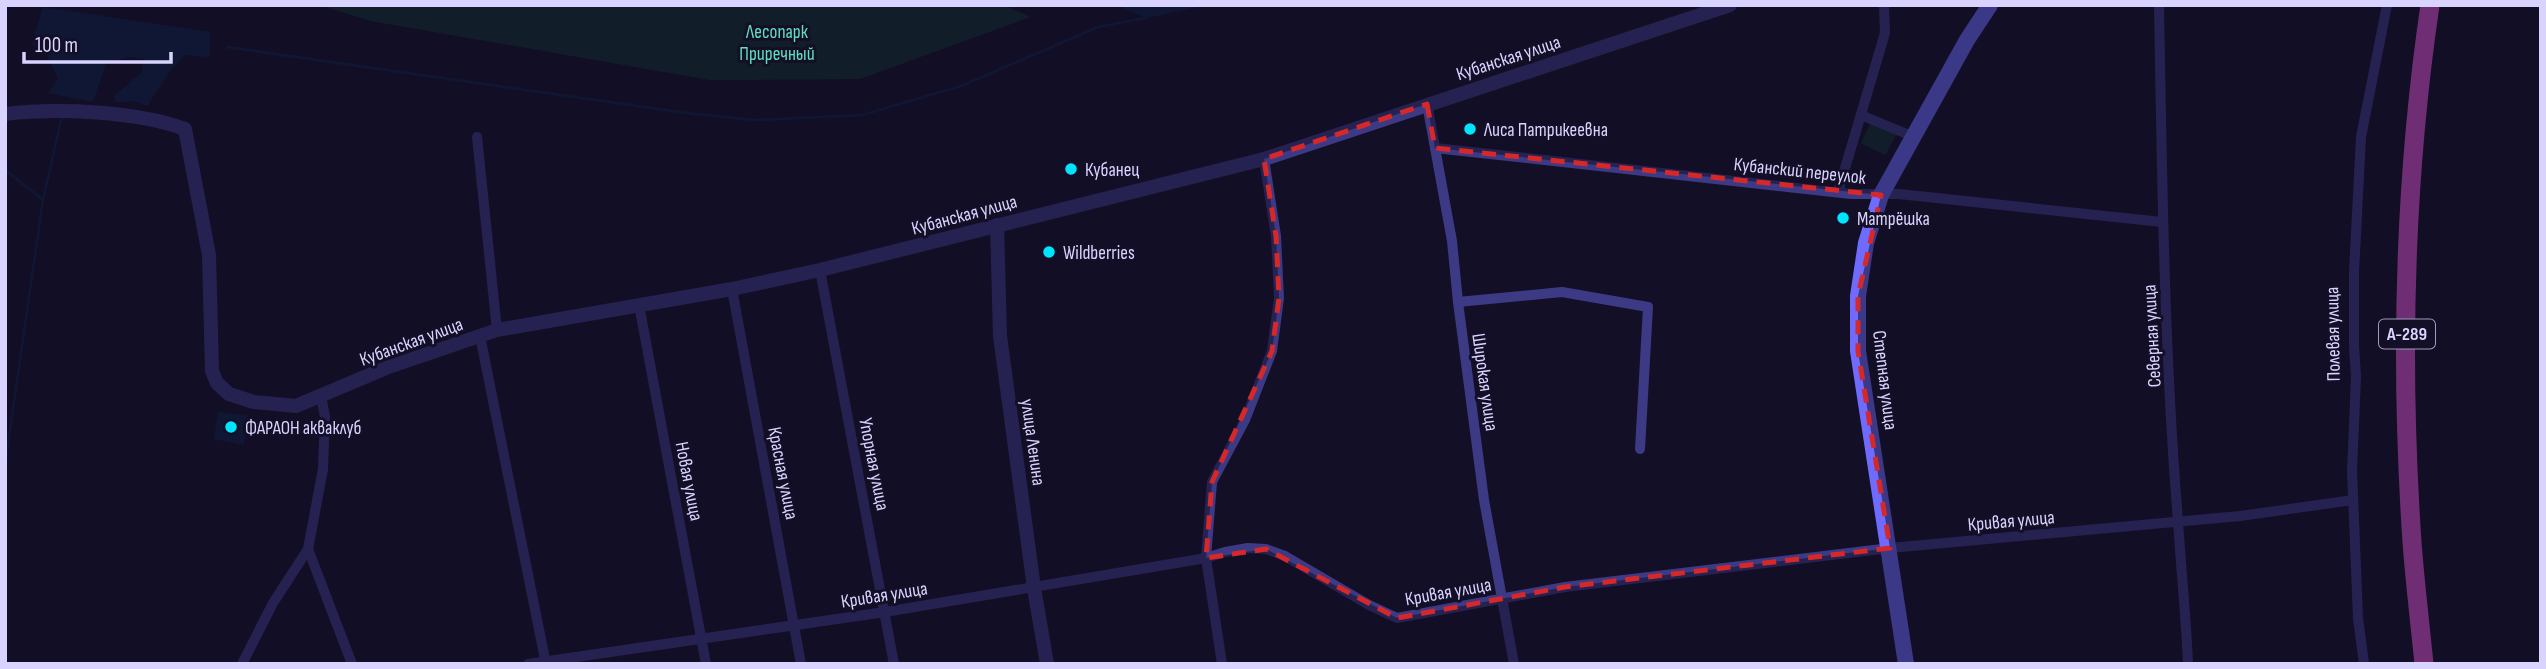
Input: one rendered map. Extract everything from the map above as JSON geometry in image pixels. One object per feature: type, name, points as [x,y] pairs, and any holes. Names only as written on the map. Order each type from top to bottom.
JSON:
[{"type":"highway","name":"А-289","points":[[2424,664],[2412,543],[2406,414],[2407,297],[2414,155],[2430,5]]},
{"type":"highway","name":"А-289","points":[[2436,664],[2425,541],[2419,415],[2419,283],[2425,158],[2442,5]]},
{"type":"main road","name":"Степная улица","points":[[1906,664],[1858,351],[1858,296],[1866,243],[1881,195],[1967,40],[1990,5]]},
{"type":"street","name":"Кубанская улица","points":[[5,114],[42,110],[160,120],[185,129],[209,255],[212,371],[217,383],[229,394],[254,402],[296,405],[386,368],[497,330],[820,271],[1264,159],[1730,5]]},
{"type":"street","points":[[1838,192],[1885,33],[1884,5]]},
{"type":"street","name":"Северная улица","points":[[2159,5],[2162,222],[2188,664]]},
{"type":"street","name":"Полевая улица","points":[[2364,664],[2358,618],[2351,471],[2356,376],[2354,272],[2361,137],[2387,5]]},
{"type":"street","name":"Широкая улица","points":[[1427,104],[1452,241],[1484,500],[1514,664]]},
{"type":"street","points":[[1861,115],[1914,137]]},
{"type":"street","points":[[477,137],[497,330]]},
{"type":"street","name":"Кубанский переулок","points":[[1435,148],[1838,192],[1899,194],[2162,222]]},
{"type":"street","points":[[1222,664],[1206,558],[1212,482],[1245,420],[1272,351],[1279,298],[1277,248],[1264,159]]},
{"type":"street","name":"улица Ленина","points":[[997,225],[1000,336],[1047,664]]},
{"type":"street","name":"Упорная улица","points":[[820,271],[894,664]]},
{"type":"street","name":"Красная улица","points":[[732,289],[801,664]]},
{"type":"street","points":[[1458,302],[1562,292],[1648,307],[1640,449]]},
{"type":"street","name":"Новая улица","points":[[639,305],[706,664]]},
{"type":"street","points":[[480,336],[546,662]]},
{"type":"street","points":[[242,664],[273,603],[308,549],[323,469],[326,417],[321,396]]},
{"type":"street","name":"Кривая улица","points":[[528,664],[885,612],[1206,558],[1237,550],[1266,549],[1285,556],[1369,605],[1397,618],[1565,587],[1890,548],[2240,516],[2353,500]]},
{"type":"street","points":[[308,549],[352,664]]},
{"type":"highlighted area","points":[[1427,104],[1435,148],[1881,195],[1858,296],[1858,351],[1890,548],[1565,587],[1397,618],[1266,549],[1206,558],[1212,482],[1272,351],[1279,298],[1276,236],[1264,159]]},
{"type":"green space","name":"Лесопарк Приречный","points":[[319,5],[1004,5],[1030,17],[860,79],[710,80],[371,21]]},
{"type":"green space","points":[[1871,122],[1897,134],[1885,155],[1861,143]]},
{"type":"water","points":[[1117,5],[1207,5],[1146,18]]},
{"type":"water","points":[[43,7],[210,32],[210,57],[185,55],[170,71],[147,106],[134,101],[116,103],[114,96],[141,73],[144,59],[129,57],[106,63],[93,102],[48,93],[58,79],[46,53],[32,44]]},
{"type":"water","name":"ФАРАОН акваклуб","points":[[218,412],[248,416],[244,445],[214,439]]},
{"type":"waterway","points":[[227,47],[686,113],[754,120],[862,115],[961,86],[1098,27],[1146,18]]},
{"type":"waterway","points":[[5,465],[43,200],[62,116]]},
{"type":"waterway","points":[[5,170],[43,200]]},
{"type":"place","name":"Лиса Патрикеевна","points":[[1470,129]]},
{"type":"place","name":"Кубанец","points":[[1071,169]]},
{"type":"place","name":"Матрёшка","points":[[1843,218]]},
{"type":"place","name":"Wildberries","points":[[1049,252]]},
{"type":"place","name":"ФАРАОН акваклуб","points":[[231,427]]}]
